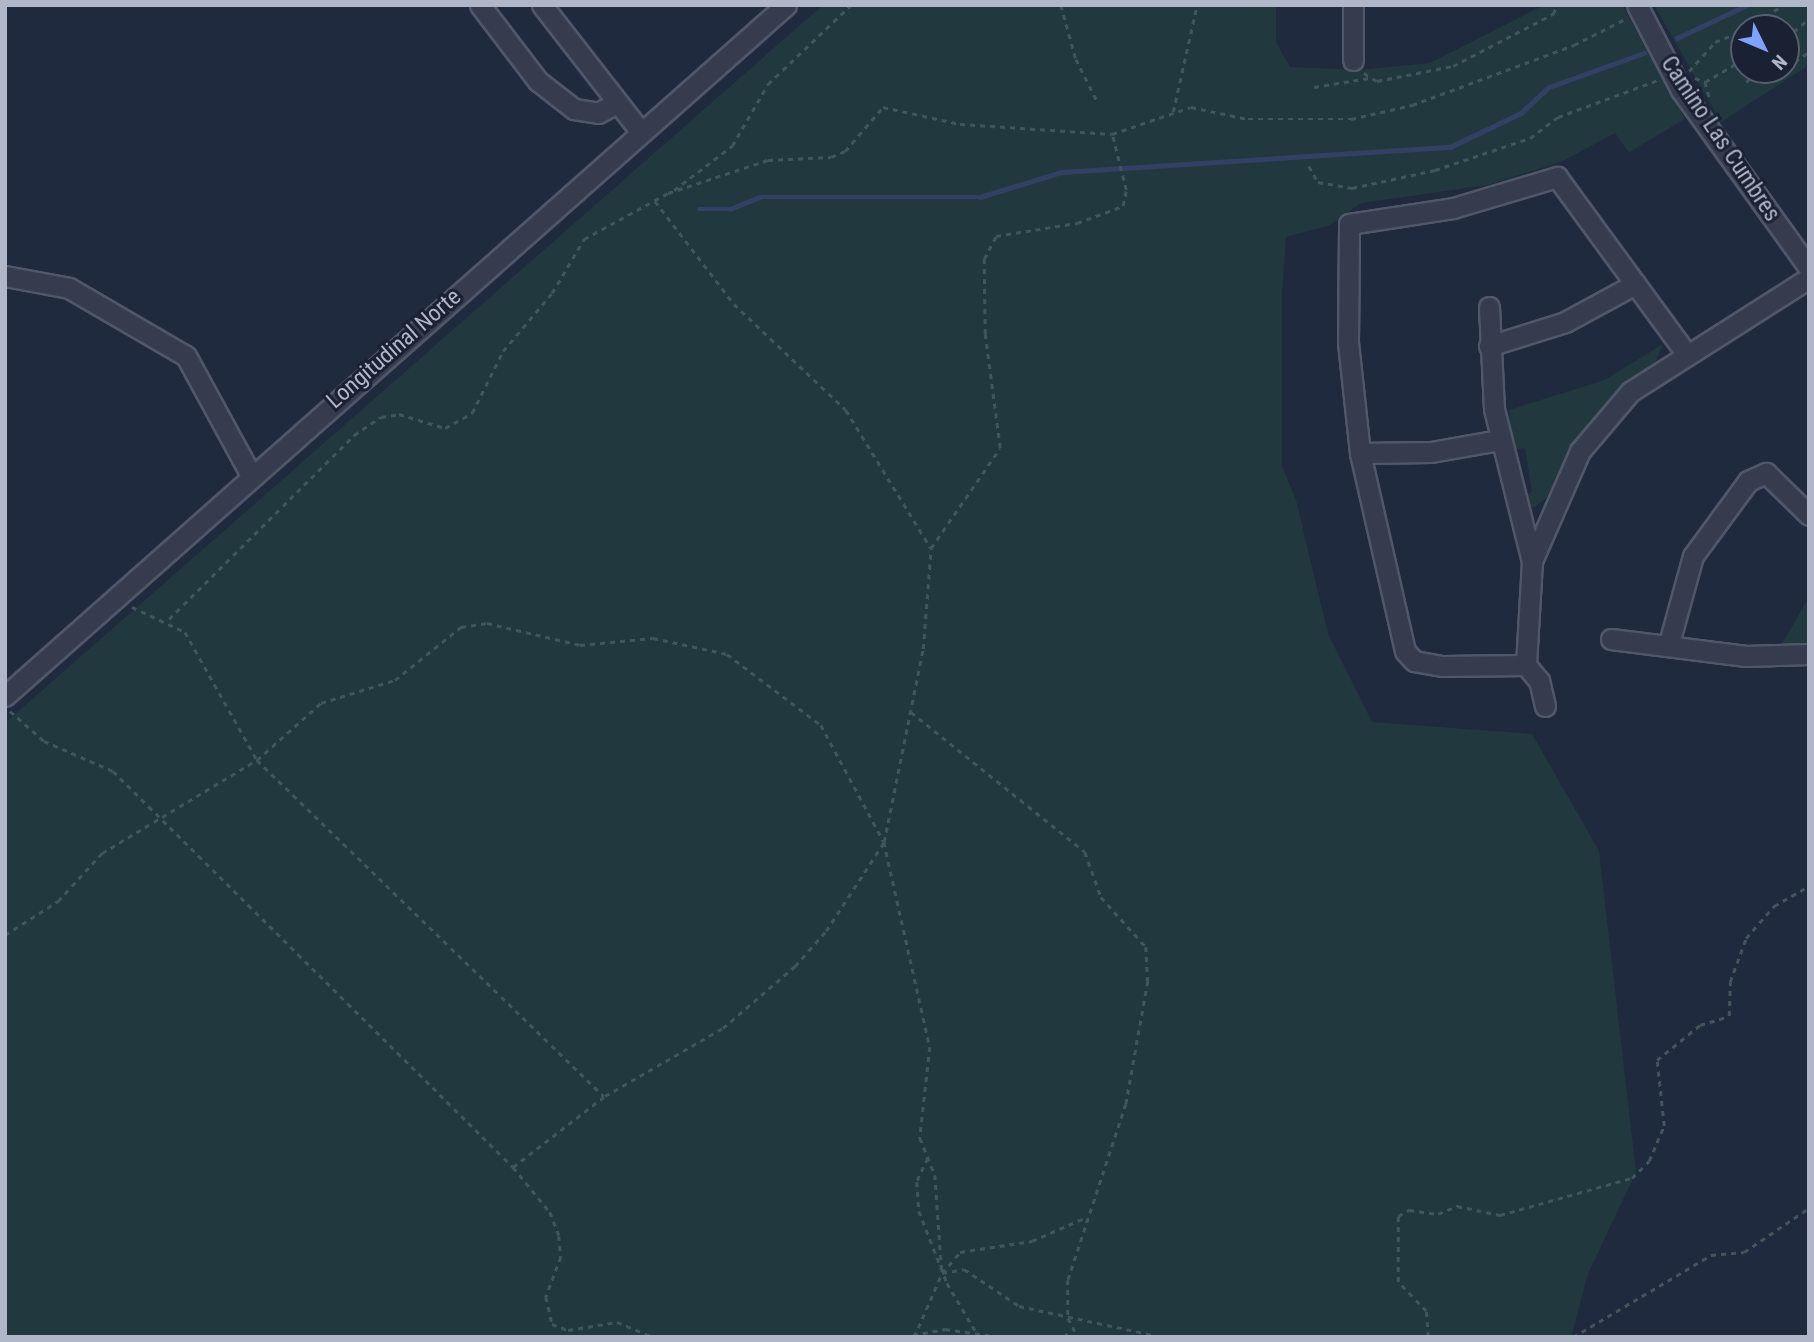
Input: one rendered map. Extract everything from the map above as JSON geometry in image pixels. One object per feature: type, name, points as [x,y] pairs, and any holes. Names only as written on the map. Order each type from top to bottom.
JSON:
[{"type":"street","points":[[480,5],[538,81],[573,109],[598,113],[617,103]]},
{"type":"street","points":[[542,5],[641,132]]},
{"type":"street","name":"Longitudinal Norte","points":[[5,696],[122,588],[786,5]]},
{"type":"street","points":[[1353,5],[1353,60]]},
{"type":"street","name":"Camino Las Cumbres","points":[[1638,8],[1681,90],[1809,268]]},
{"type":"street","points":[[1526,666],[1442,666],[1414,661],[1405,650],[1360,453],[1346,288],[1346,233],[1354,220],[1453,208],[1557,177],[1686,354]]},
{"type":"street","points":[[5,276],[69,288],[191,360],[251,475]]},
{"type":"street","points":[[1532,561],[1553,506],[1595,427],[1630,392],[1809,278]]},
{"type":"street","points":[[1489,346],[1565,322],[1635,284]]},
{"type":"street","points":[[1489,307],[1489,346],[1500,440],[1532,561],[1526,666],[1539,681],[1545,706]]},
{"type":"street","points":[[1360,453],[1431,452],[1500,440]]},
{"type":"street","points":[[1669,643],[1693,556],[1748,481],[1766,473],[1809,515]]},
{"type":"street","points":[[1518,503],[1537,516],[1553,506]]},
{"type":"street","points":[[1611,639],[1669,643],[1746,656],[1809,654]]},
{"type":"path","points":[[169,619],[354,435],[381,417],[398,414],[445,428],[472,413],[503,351],[552,293],[584,239],[655,201],[717,161],[768,84],[850,5]]},
{"type":"path","points":[[1061,5],[1076,59],[1098,103]]},
{"type":"path","points":[[1173,112],[1197,5]]},
{"type":"path","points":[[1314,87],[1453,65],[1553,14],[1557,5]]},
{"type":"path","points":[[668,193],[768,160],[831,158],[845,150],[883,107],[960,124],[1112,134],[1191,107],[1248,119],[1371,115],[1574,46],[1638,8]]},
{"type":"path","points":[[1689,72],[1715,42],[1730,36]]},
{"type":"path","points":[[1353,60],[1369,78]]},
{"type":"path","points":[[1705,82],[1730,67]]},
{"type":"path","points":[[1309,166],[1318,182],[1352,188],[1435,170],[1530,138],[1558,117],[1665,77]]},
{"type":"path","points":[[513,1167],[605,1096],[723,1028],[794,966],[826,931],[884,842],[911,712],[931,548],[999,448],[985,334],[984,259],[996,236],[1077,223],[1123,206],[1126,190],[1112,134]]},
{"type":"path","points":[[655,201],[734,304],[846,410],[931,548]]},
{"type":"path","points":[[122,588],[132,607],[169,619],[206,659],[257,760],[605,1096]]},
{"type":"path","points":[[5,935],[58,901],[102,853],[161,823],[257,760],[321,703],[394,680],[461,627],[486,622],[580,645],[653,638],[727,654],[786,693],[821,725],[884,842],[930,1046],[919,1117],[928,1158],[942,1273]]},
{"type":"path","points":[[5,707],[44,741],[113,771],[161,823],[513,1167],[550,1212],[559,1236],[561,1257],[545,1297],[552,1324],[568,1330],[617,1322],[653,1337]]},
{"type":"path","points":[[911,712],[1085,852],[1101,897],[1143,938],[1148,982],[1126,1104],[1087,1217],[1085,1241],[1068,1280],[1068,1318],[1071,1330],[1078,1337]]},
{"type":"path","points":[[1428,1337],[1426,1311],[1398,1282],[1398,1216],[1409,1210],[1438,1214],[1457,1206],[1500,1215],[1632,1178],[1649,1161],[1664,1126],[1657,1060],[1700,1025],[1729,1016],[1731,974],[1746,938],[1774,906],[1809,886]]},
{"type":"path","points":[[928,1158],[917,1182],[919,1210],[942,1273],[978,1336]]},
{"type":"path","points":[[1573,1337],[1711,1255],[1744,1252],[1809,1208]]},
{"type":"path","points":[[914,1335],[942,1273],[966,1248],[1032,1241],[1087,1217]]},
{"type":"path","points":[[942,1273],[964,1269],[1002,1298],[1068,1318],[1162,1337]]},
{"type":"path","points":[[902,1337],[945,1329],[999,1337]]},
{"type":"path","points":[[1064,1337],[1071,1330]]},
{"type":"shaded area","points":[[823,5],[1276,5],[1276,42],[1290,67],[1359,70],[1430,63],[1544,5],[1622,5],[1685,119],[1629,152],[1615,133],[1563,161],[1488,185],[1361,203],[1330,225],[1286,237],[1282,292],[1282,466],[1296,500],[1328,634],[1372,722],[1532,734],[1599,851],[1636,1172],[1588,1274],[1571,1337],[5,1337],[5,723]]},
{"type":"shaded area","points":[[1654,5],[1809,5],[1809,65],[1800,71],[1800,14],[1730,14],[1730,84],[1780,84],[1721,122]]},
{"type":"shaded area","points":[[1663,344],[1654,365],[1597,414],[1548,497],[1533,508],[1522,496],[1532,492],[1525,448],[1512,450],[1509,410],[1605,380]]},
{"type":"shaded area","points":[[1809,597],[1809,643],[1779,649]]},
{"type":"waterway","points":[[1677,38],[1747,5]]},
{"type":"waterway","points":[[699,209],[730,209],[759,197],[980,197],[1062,172],[1450,147],[1521,113],[1549,87],[1644,53]]}]
